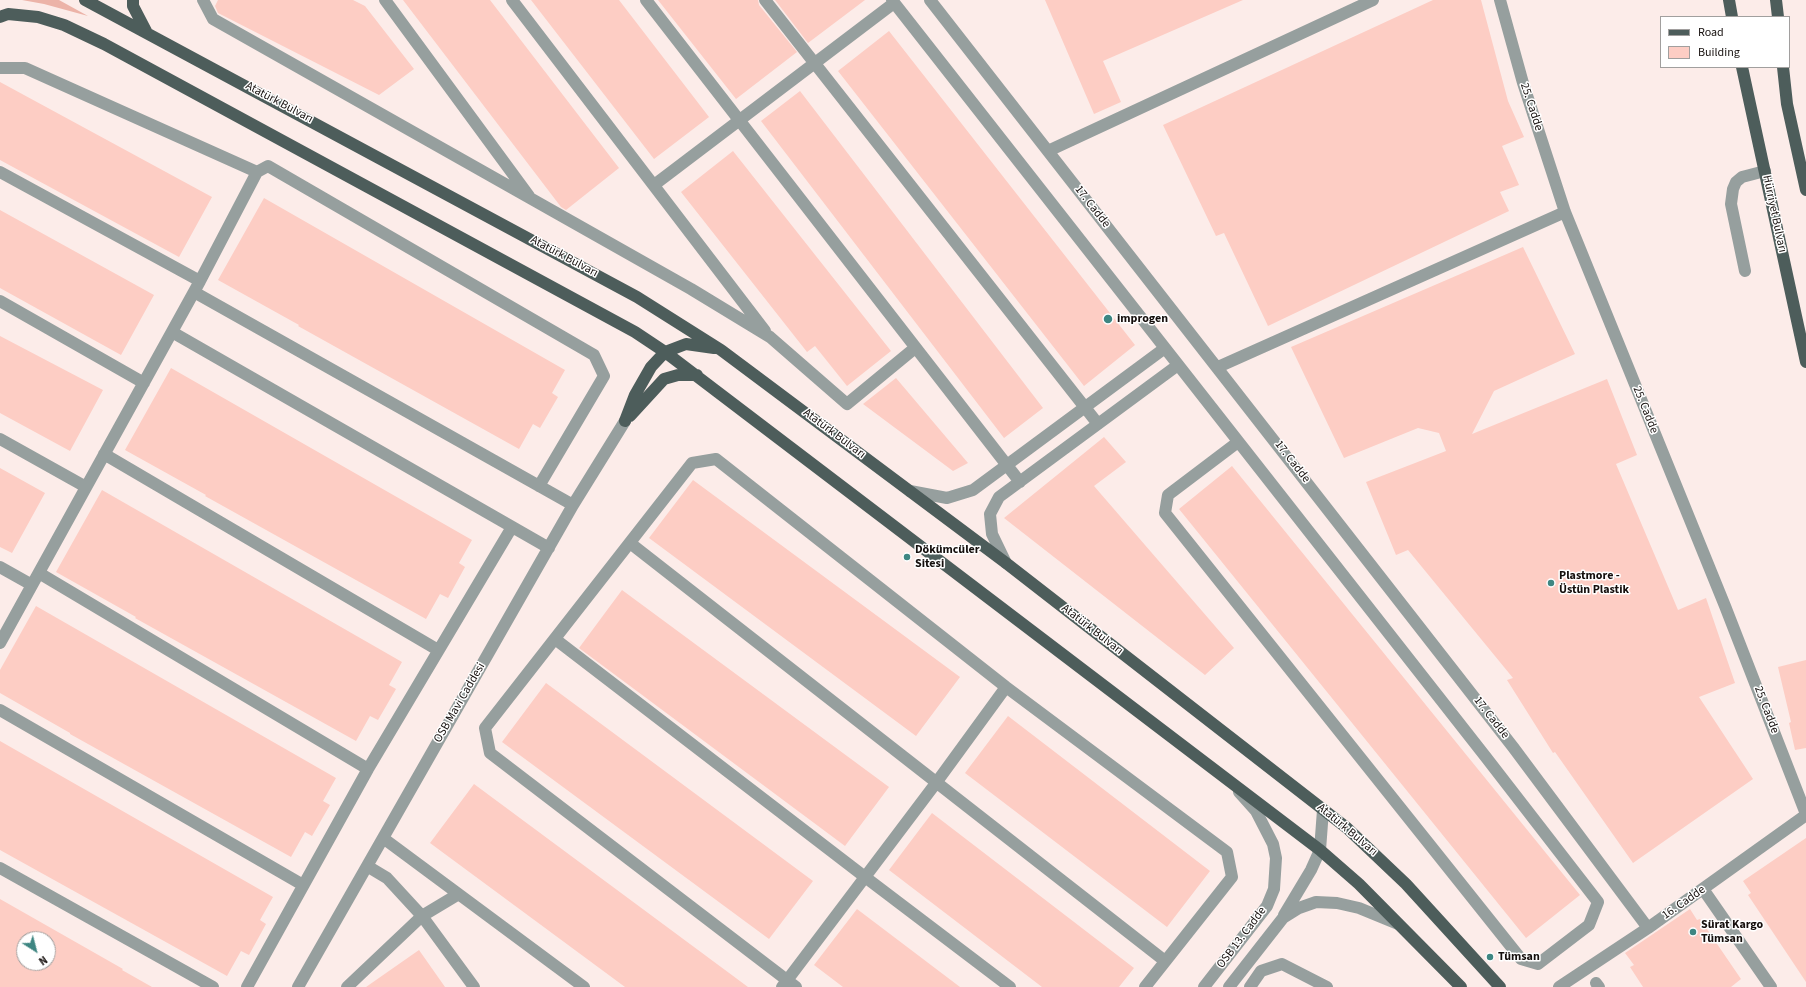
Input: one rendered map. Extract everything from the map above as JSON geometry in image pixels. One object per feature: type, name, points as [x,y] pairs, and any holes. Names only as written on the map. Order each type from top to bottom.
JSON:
[{"type":"main road","name":"Atatürk Bulvarı","points":[[85,0],[636,297],[721,350],[1006,563],[1355,835],[1406,884],[1500,987]]},
{"type":"main road","points":[[133,0],[133,6],[146,32]]},
{"type":"main road","points":[[1729,0],[1732,16]]},
{"type":"main road","points":[[1776,0],[1778,16]]},
{"type":"main road","points":[[0,17],[8,14],[38,17],[64,25],[104,44],[635,332],[697,375],[1320,850],[1359,884],[1461,987]]},
{"type":"main road","name":"Hürriyet Bulvarı","points":[[1742,68],[1806,362]]},
{"type":"main road","points":[[1783,68],[1788,104],[1806,190]]},
{"type":"main road","points":[[625,422],[635,395],[651,367],[665,352],[686,344],[721,350]]},
{"type":"main road","points":[[625,422],[664,379],[678,375],[697,375]]},
{"type":"street","points":[[204,0],[212,19],[691,290],[770,337],[847,404],[915,348]]},
{"type":"street","points":[[385,0],[532,200]]},
{"type":"street","points":[[512,0],[770,337]]},
{"type":"street","points":[[646,0],[1020,482]]},
{"type":"street","points":[[765,0],[1098,424]]},
{"type":"street","name":"17. Cadde","points":[[930,0],[1218,367],[1513,747],[1648,928]]},
{"type":"street","points":[[1048,151],[1373,0]]},
{"type":"street","name":"25. Cadde","points":[[1500,0],[1523,83],[1566,212],[1728,613],[1806,815]]},
{"type":"street","points":[[654,185],[815,63],[893,1],[1598,902],[1589,925],[1538,964],[1521,959],[1165,513],[1168,495],[1238,442]]},
{"type":"street","points":[[0,68],[25,68],[257,172]]},
{"type":"street","points":[[0,643],[194,292],[257,172],[268,166],[594,355],[604,376],[539,486]]},
{"type":"street","points":[[1746,271],[1731,204],[1733,189],[1736,182],[1742,177],[1765,171]]},
{"type":"street","points":[[0,172],[200,281]]},
{"type":"street","points":[[1218,367],[1566,212]]},
{"type":"street","points":[[194,292],[573,505]]},
{"type":"street","points":[[0,301],[144,383]]},
{"type":"street","points":[[172,332],[548,548]]},
{"type":"street","points":[[910,490],[947,498],[973,490],[1165,348]]},
{"type":"street","points":[[1006,563],[992,534],[990,514],[999,497],[1178,365]]},
{"type":"street","name":"OSB Mavi Caddesi","points":[[298,987],[548,548],[625,422]]},
{"type":"street","points":[[0,439],[86,487]]},
{"type":"street","points":[[104,454],[438,650]]},
{"type":"street","points":[[1006,687],[865,877],[788,985],[490,753],[485,728],[692,463],[716,459],[1006,687],[1227,852],[1232,877],[1164,961],[1145,987]]},
{"type":"street","points":[[247,987],[368,769],[512,527]]},
{"type":"street","points":[[630,543],[1164,961]]},
{"type":"street","points":[[0,568],[32,585]]},
{"type":"street","points":[[39,573],[368,769]]},
{"type":"street","points":[[555,639],[1010,987]]},
{"type":"street","points":[[0,710],[303,885]]},
{"type":"street","name":"OSB 13. Cadde","points":[[1204,987],[1267,906],[1274,889],[1276,858],[1273,844],[1266,827],[1256,811],[1229,781]]},
{"type":"street","points":[[1229,987],[1283,918],[1311,870],[1320,850],[1323,810]]},
{"type":"street","name":"16. Cadde","points":[[1559,987],[1703,890],[1806,815]]},
{"type":"street","points":[[383,838],[584,987]]},
{"type":"street","points":[[367,866],[388,878],[422,916],[474,987]]},
{"type":"street","points":[[0,868],[213,987]]},
{"type":"street","points":[[1703,890],[1771,987]]},
{"type":"street","points":[[347,987],[422,916],[457,894]]},
{"type":"street","points":[[1283,918],[1299,908],[1316,902],[1337,903],[1359,908],[1400,925]]},
{"type":"street","points":[[1250,987],[1261,971],[1282,964],[1327,987]]},
{"type":"shaded area","points":[[22,0],[59,0],[88,16],[44,4]]},
{"type":"building","points":[[218,0],[353,0],[365,6],[414,69],[379,95],[218,13],[215,6]]},
{"type":"building","points":[[403,0],[490,0],[619,168],[566,210],[561,207]]},
{"type":"building","points":[[531,0],[619,0],[709,117],[654,159]]},
{"type":"building","points":[[658,0],[758,0],[759,5],[797,52],[736,99]]},
{"type":"building","points":[[775,0],[865,0],[808,43]]},
{"type":"building","points":[[1045,0],[1243,0],[1103,61],[1121,102],[1094,114]]},
{"type":"building","points":[[1433,0],[1481,0],[1508,101],[1524,137],[1502,146],[1519,185],[1500,192],[1509,211],[1268,326],[1224,233],[1216,236],[1163,125]]},
{"type":"building","points":[[889,31],[1135,345],[1084,386],[838,71]]},
{"type":"building","points":[[0,82],[212,197],[179,257],[0,160]]},
{"type":"building","points":[[800,91],[1043,408],[1004,438],[761,121]]},
{"type":"building","points":[[733,151],[891,351],[847,386],[815,346],[807,352],[681,192]]},
{"type":"building","points":[[264,198],[565,370],[552,393],[558,397],[540,428],[533,424],[519,449],[218,280]]},
{"type":"building","points":[[0,210],[154,295],[121,355],[0,288]]},
{"type":"building","points":[[1523,247],[1575,354],[1494,391],[1472,434],[1607,379],[1637,455],[1616,464],[1678,610],[1706,598],[1735,683],[1699,697],[1753,779],[1633,863],[1555,752],[1553,753],[1507,680],[1513,678],[1408,550],[1396,555],[1366,482],[1446,451],[1439,433],[1418,428],[1344,458],[1291,347]]},
{"type":"building","points":[[0,336],[103,390],[70,451],[0,413]]},
{"type":"building","points":[[171,368],[472,540],[459,563],[465,567],[448,598],[440,594],[426,619],[125,450]]},
{"type":"building","points":[[896,378],[968,463],[953,471],[863,404]]},
{"type":"building","points":[[1104,437],[1126,462],[1094,486],[1234,648],[1205,675],[1004,518]]},
{"type":"building","points":[[1232,466],[1580,895],[1526,938],[1179,509]]},
{"type":"building","points":[[0,468],[45,493],[12,553],[0,547]]},
{"type":"building","points":[[693,480],[960,677],[916,736],[649,538]]},
{"type":"building","points":[[102,490],[402,662],[389,685],[396,689],[378,720],[370,716],[356,741],[135,618],[136,617],[56,572]]},
{"type":"building","points":[[622,590],[889,787],[845,846],[579,648]]},
{"type":"building","points":[[36,606],[336,778],[323,801],[330,805],[312,836],[305,832],[291,857],[70,734],[0,693],[0,670]]},
{"type":"building","points":[[1806,660],[1806,748],[1795,750],[1789,723],[1791,722],[1778,667]]},
{"type":"building","points":[[546,683],[813,881],[769,939],[502,742]]},
{"type":"building","points":[[1008,716],[1210,871],[1167,927],[965,773]]},
{"type":"building","points":[[0,741],[273,897],[260,920],[266,924],[249,955],[241,951],[227,976],[0,850]]},
{"type":"building","points":[[474,784],[748,987],[625,987],[430,843]]},
{"type":"building","points":[[932,813],[1134,968],[1119,987],[1042,987],[889,870]]},
{"type":"building","points":[[1806,838],[1806,982],[1748,895],[1751,893],[1743,881]]},
{"type":"building","points":[[0,899],[123,969],[122,970],[152,987],[0,987]]},
{"type":"building","points":[[857,909],[960,987],[843,987],[814,965]]},
{"type":"building","points":[[1690,909],[1697,920],[1700,919],[1741,979],[1731,987],[1643,987],[1630,967],[1634,965],[1625,953]]},
{"type":"building","points":[[419,950],[445,987],[366,987]]},
{"type":"place","name":"improgen","points":[[1108,319]]},
{"type":"place","name":"Dökümcüler Sitesi","points":[[907,557]]},
{"type":"place","name":"Plastmore - Üstün Plastik","points":[[1551,583]]},
{"type":"place","name":"Sürat Kargo Tümsan","points":[[1693,932]]},
{"type":"place","name":"Tümsan","points":[[1490,957]]}]
